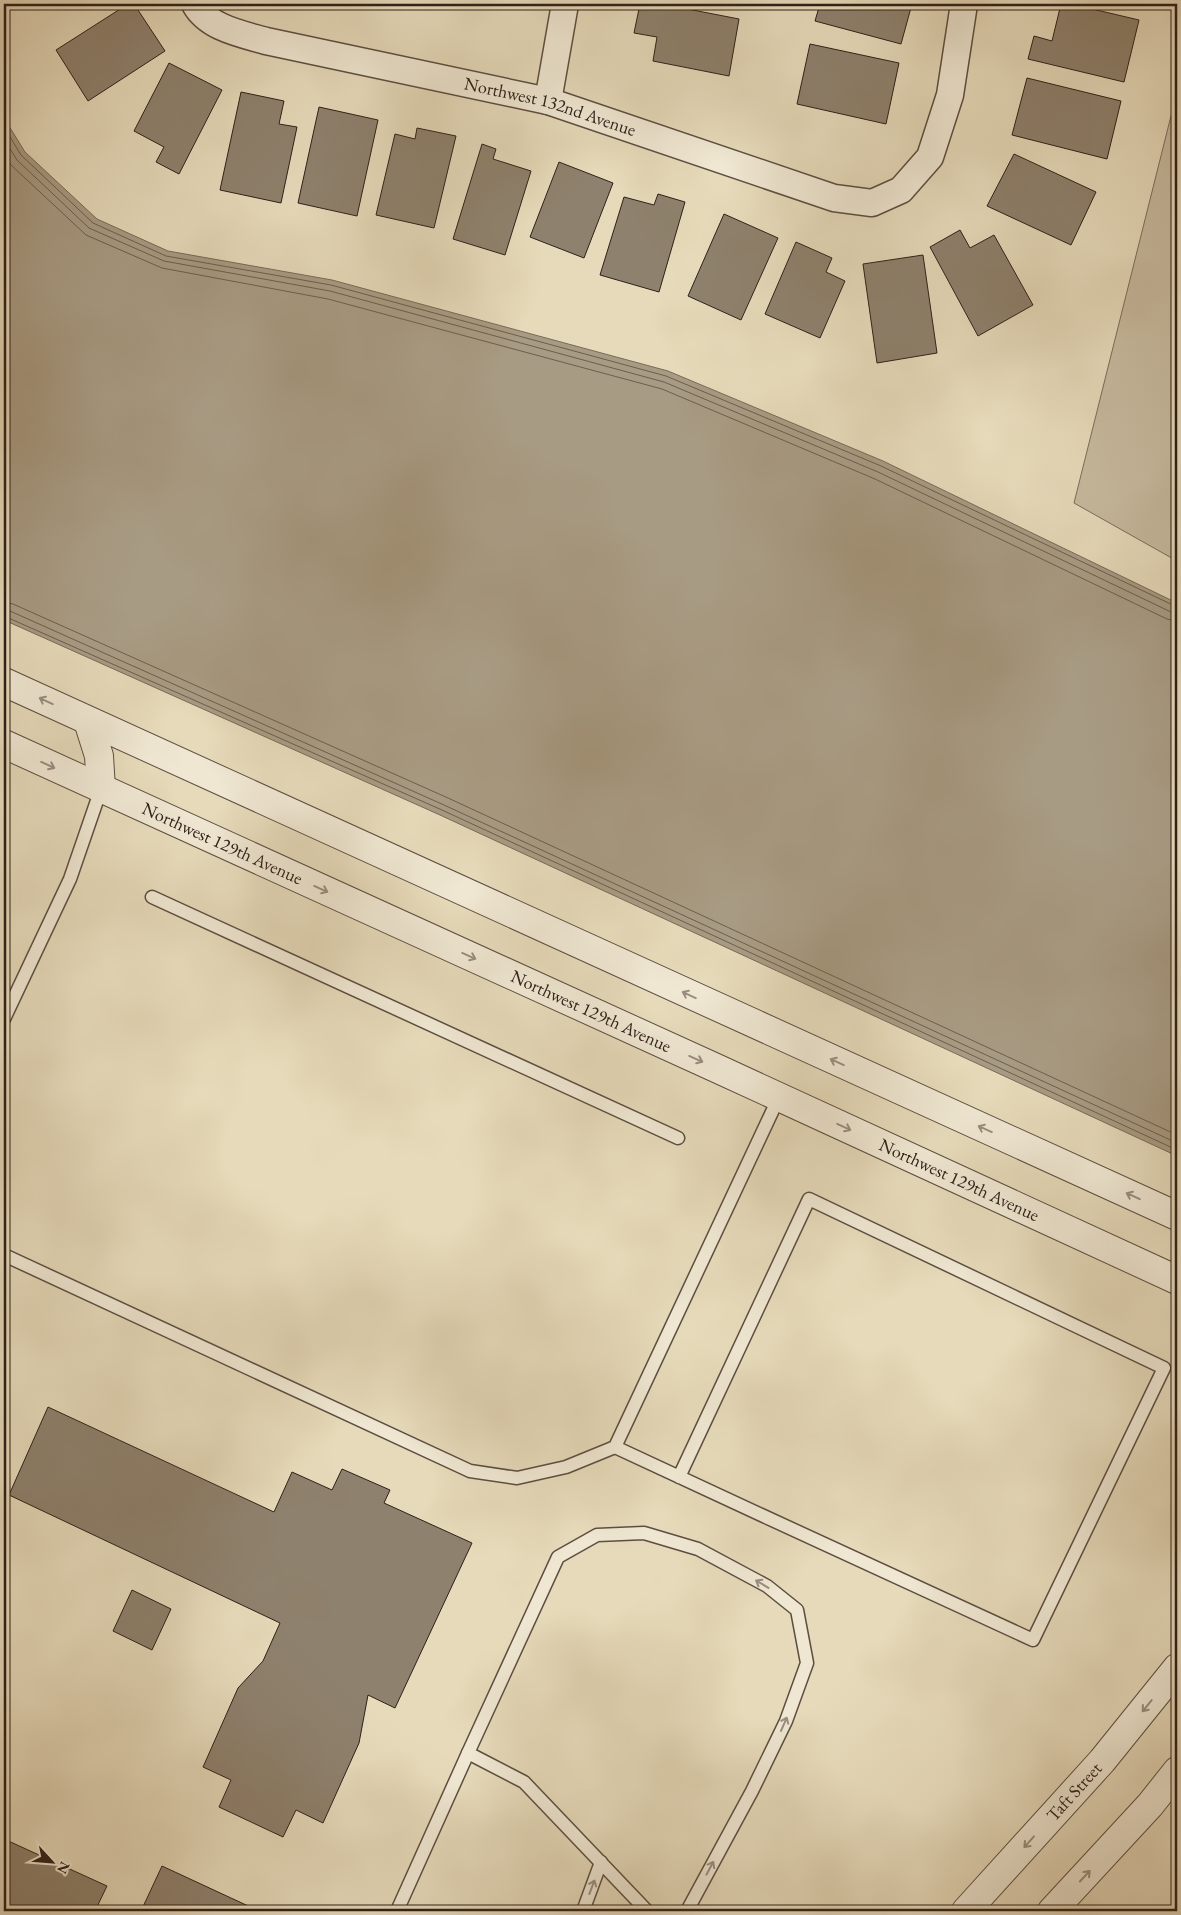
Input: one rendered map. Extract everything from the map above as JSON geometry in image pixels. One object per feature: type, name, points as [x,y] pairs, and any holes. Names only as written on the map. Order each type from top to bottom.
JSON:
[{"type":"street","points":[[548,101],[565,4]]},
{"type":"street","name":"Northwest 132nd Avenue","points":[[196,6],[222,28],[266,41],[548,101],[834,198],[872,203],[901,190],[930,157],[950,95],[964,4]]},
{"type":"street","points":[[4,682],[1177,1216]]},
{"type":"street","points":[[88,721],[99,756],[101,789]]},
{"type":"street","name":"Northwest 129th Avenue","points":[[4,744],[1177,1280]]},
{"type":"street","name":"Taft Street","points":[[966,1911],[1102,1762],[1177,1668]]},
{"type":"street","points":[[1052,1911],[1150,1806],[1177,1771]]},
{"type":"lane","points":[[4,1019],[70,878],[101,789]]},
{"type":"lane","points":[[152,897],[678,1138]]},
{"type":"lane","points":[[4,1255],[470,1471],[517,1478],[566,1467],[615,1447],[779,1097]]},
{"type":"lane","points":[[615,1447],[679,1477],[1033,1640],[1164,1368],[809,1199],[679,1477]]},
{"type":"lane","points":[[397,1911],[558,1557],[597,1535],[644,1533],[698,1549],[767,1586],[797,1610],[807,1663],[786,1721],[752,1791],[687,1911]]},
{"type":"lane","points":[[468,1753],[524,1782],[647,1911]]},
{"type":"lane","points":[[583,1911],[601,1862]]},
{"type":"shaded area","points":[[1177,92],[1177,561],[1074,503]]},
{"type":"water","points":[[4,118],[25,152],[97,219],[168,251],[332,280],[668,371],[883,461],[1177,603],[1177,1156],[440,815],[4,620]]},
{"type":"building","points":[[128,4],[134,4],[165,51],[88,101],[56,50]]},
{"type":"building","points":[[640,4],[662,4],[739,19],[729,76],[653,61],[657,37],[634,33]]},
{"type":"building","points":[[820,4],[912,4],[901,44],[815,21]]},
{"type":"building","points":[[1061,4],[1071,4],[1139,20],[1124,82],[1028,59],[1034,36],[1052,41]]},
{"type":"building","points":[[810,44],[899,63],[886,124],[797,104]]},
{"type":"building","points":[[169,63],[222,90],[179,174],[156,162],[164,147],[134,131]]},
{"type":"building","points":[[1027,78],[1121,101],[1107,159],[1012,135]]},
{"type":"building","points":[[241,92],[284,101],[279,124],[297,127],[281,203],[220,190]]},
{"type":"building","points":[[319,107],[378,120],[357,216],[298,203]]},
{"type":"building","points":[[417,128],[456,136],[434,228],[376,215],[395,134],[415,139]]},
{"type":"building","points":[[482,144],[496,149],[493,159],[531,171],[505,255],[453,239]]},
{"type":"building","points":[[1014,154],[1096,192],[1071,245],[987,206]]},
{"type":"building","points":[[559,162],[613,183],[584,258],[530,237]]},
{"type":"building","points":[[658,194],[685,202],[659,292],[600,275],[624,197],[654,205]]},
{"type":"building","points":[[724,214],[778,238],[741,320],[688,296]]},
{"type":"building","points":[[960,230],[970,248],[994,235],[1033,305],[978,336],[930,247]]},
{"type":"building","points":[[796,242],[832,258],[826,272],[845,281],[820,338],[765,314]]},
{"type":"building","points":[[923,255],[937,353],[877,363],[863,264]]},
{"type":"building","points":[[48,1407],[274,1512],[292,1472],[332,1490],[342,1469],[390,1490],[384,1503],[472,1543],[395,1708],[368,1695],[359,1743],[323,1823],[296,1810],[283,1837],[219,1807],[231,1780],[203,1767],[238,1688],[263,1661],[280,1623],[9,1495]]},
{"type":"building","points":[[132,1590],[171,1609],[152,1650],[113,1631]]},
{"type":"building","points":[[4,1839],[107,1886],[95,1911],[4,1911]]},
{"type":"building","points":[[162,1866],[259,1911],[141,1911]]}]
